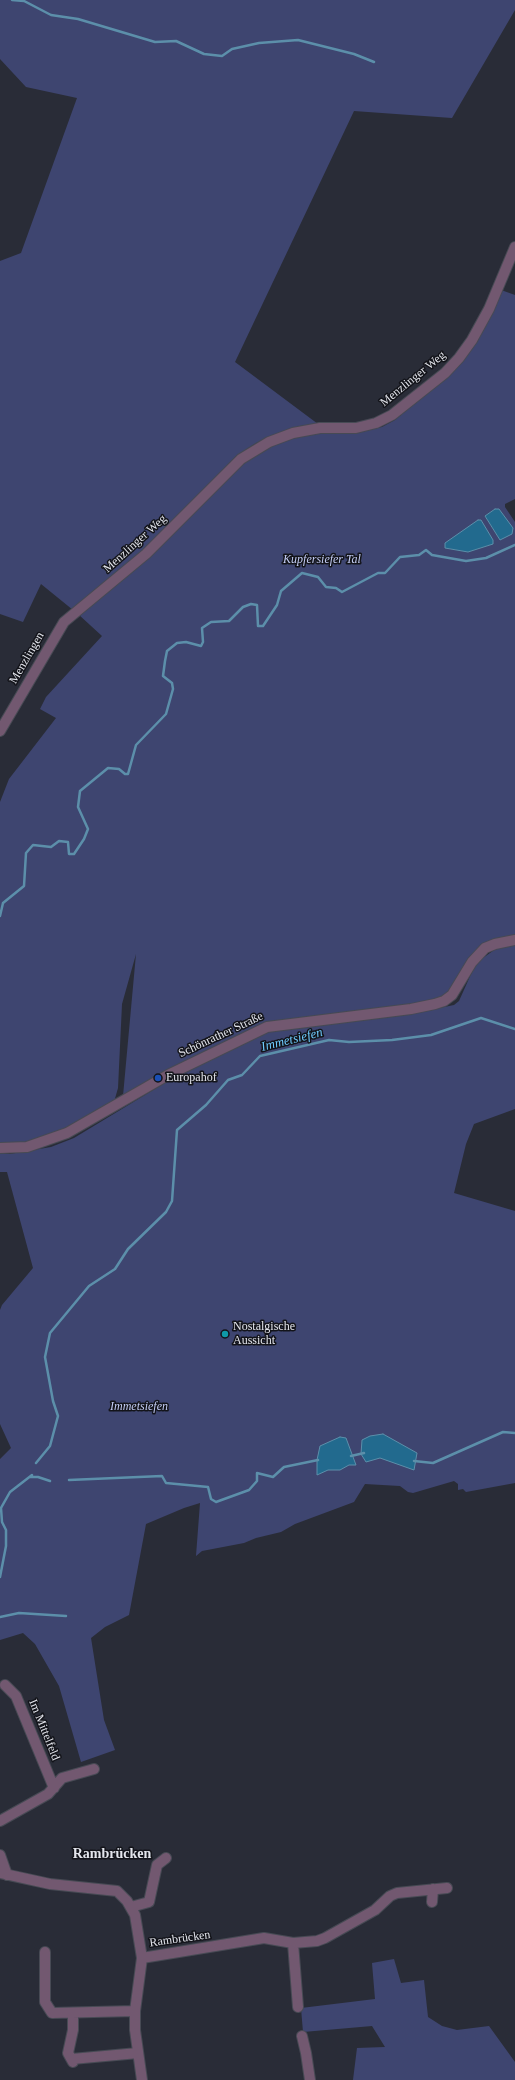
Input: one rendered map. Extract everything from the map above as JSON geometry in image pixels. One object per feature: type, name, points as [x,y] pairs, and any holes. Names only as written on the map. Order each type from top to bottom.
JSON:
[{"type":"street","name":"Menzlinger Weg","points":[[84,604],[146,554],[223,476],[241,459],[255,450],[281,437],[306,430],[320,428],[356,428],[376,423],[392,415],[444,373],[459,358],[472,340],[489,309],[515,247]]},
{"type":"street","name":"Menzlingen","points":[[0,731],[57,632],[73,613],[84,604]]},
{"type":"street","name":"Schönrather Straße","points":[[0,1148],[27,1148],[67,1133],[161,1078],[267,1027],[440,1003],[452,995],[472,962],[485,948],[500,942],[515,940]]},
{"type":"street","name":"Im Mittelfeld","points":[[5,1685],[16,1696],[54,1788]]},
{"type":"street","points":[[0,1821],[32,1804],[54,1788],[62,1778],[94,1769]]},
{"type":"street","points":[[0,1855],[4,1874]]},
{"type":"street","points":[[131,1907],[149,1902],[157,1865],[166,1858]]},
{"type":"street","name":"Rambrücken","points":[[4,1874],[50,1884],[111,1889],[122,1894],[135,1915],[142,1958],[264,1938],[293,1943],[317,1941],[375,1910],[390,1896],[397,1893],[447,1888]]},
{"type":"street","points":[[432,1902],[433,1889]]},
{"type":"street","points":[[293,1943],[298,2007]]},
{"type":"street","points":[[45,1952],[45,2002],[47,2008],[52,2013],[135,2011]]},
{"type":"street","points":[[142,1958],[135,2011],[138,2053],[142,2080]]},
{"type":"street","points":[[73,2013],[73,2030],[68,2053],[72,2061],[138,2053]]},
{"type":"street","points":[[302,2036],[310,2080]]},
{"type":"green space","points":[[0,0],[515,0],[515,10],[452,118],[354,111],[235,362],[318,424],[300,426],[279,433],[256,443],[236,456],[144,552],[73,610],[41,584],[23,622],[0,614],[0,261],[21,253],[77,98],[26,87],[0,59]]},
{"type":"green space","name":"Kupfersiefer Tal","points":[[501,290],[515,295],[515,499],[505,504],[505,507],[515,522],[515,937],[497,940],[448,993],[436,1001],[281,1020],[123,1096],[136,954],[122,1004],[118,1088],[114,1102],[73,1125],[28,1143],[14,1145],[0,1143],[0,802],[9,779],[56,718],[40,709],[46,697],[102,636],[78,614],[244,461],[270,445],[295,436],[319,432],[352,433],[382,427],[395,420],[462,362],[480,336]],"holes":[[[495,509],[500,540],[485,516]],[[493,540],[493,544],[468,552],[445,548],[446,543]]]},
{"type":"green space","name":"Immetsiefen","points":[[515,945],[515,1109],[474,1124],[466,1144],[454,1193],[515,1211],[515,1483],[466,1492],[463,1489],[458,1490],[458,1484],[454,1481],[413,1493],[408,1492],[400,1486],[365,1484],[354,1502],[295,1524],[281,1532],[256,1538],[244,1543],[202,1551],[196,1556],[200,1503],[146,1524],[129,1615],[105,1627],[91,1638],[104,1720],[115,1750],[81,1762],[59,1686],[35,1644],[23,1633],[0,1640],[0,1459],[11,1448],[0,1424],[0,1310],[2,1305],[33,1268],[7,1172],[0,1172],[0,1153],[10,1154],[51,1147],[74,1138],[178,1075],[265,1032],[430,1010],[454,1005],[459,1001],[476,963],[497,948]]},
{"type":"green space","points":[[394,1959],[401,1983],[424,1980],[428,2017],[442,2026],[457,2030],[489,2026],[515,2062],[515,2080],[353,2080],[357,2048],[385,2047],[372,2026],[303,2032],[301,2008],[375,1999],[372,1963]]},
{"type":"shaded area","points":[[495,509],[499,509],[513,528],[512,534],[500,540],[485,516]]},
{"type":"shaded area","points":[[478,520],[481,520],[493,540],[493,544],[468,552],[445,548],[445,543]]},
{"type":"shaded area","points":[[383,1434],[417,1453],[414,1470],[380,1458],[366,1462],[361,1454],[362,1440],[370,1436]]},
{"type":"shaded area","points":[[340,1437],[346,1438],[356,1465],[349,1465],[340,1470],[328,1470],[317,1475],[317,1460],[320,1446]]},
{"type":"waterway","points":[[12,0],[24,1],[51,15],[78,19],[155,42],[176,41],[204,54],[222,56],[232,49],[259,43],[298,40],[354,54],[374,62]]},
{"type":"waterway","points":[[0,916],[3,903],[24,886],[26,853],[33,845],[51,847],[59,841],[68,842],[69,854],[74,854],[84,839],[88,829],[78,807],[80,791],[108,768],[119,769],[125,774],[128,774],[136,745],[166,714],[173,689],[172,683],[163,676],[165,661],[167,651],[177,643],[186,642],[201,646],[203,642],[202,628],[211,622],[229,621],[243,607],[251,604],[257,605],[258,626],[263,626],[277,605],[281,591],[302,573],[318,577],[326,587],[336,588],[342,592],[378,573],[385,573],[400,557],[419,555],[426,550],[432,555],[466,561],[486,558],[515,545]]},
{"type":"waterway","name":"Immetsiefen","points":[[36,1463],[50,1446],[58,1416],[53,1401],[45,1357],[50,1333],[89,1286],[115,1269],[128,1249],[166,1212],[172,1201],[177,1130],[206,1105],[228,1080],[242,1075],[260,1056],[329,1040],[349,1042],[392,1040],[431,1035],[481,1018],[515,1029]]},
{"type":"waterway","points":[[414,1461],[433,1463],[503,1432],[515,1433]]},
{"type":"waterway","points":[[351,1456],[364,1453]]},
{"type":"waterway","points":[[69,1480],[162,1476],[166,1483],[208,1487],[211,1499],[216,1502],[249,1490],[257,1481],[257,1473],[273,1477],[284,1467],[318,1460]]},
{"type":"waterway","name":"Immetsiefen","points":[[0,1577],[6,1546],[6,1530],[2,1522],[1,1508],[10,1492],[32,1475]]},
{"type":"waterway","points":[[31,1477],[38,1477],[50,1481]]},
{"type":"waterway","points":[[0,1617],[19,1613],[66,1616]]},
{"type":"place","name":"Europahof","points":[[158,1078]]},
{"type":"place","name":"Nostalgische Aussicht","points":[[225,1334]]},
{"type":"district","name":"Rambrücken","points":[[112,1854]]}]
